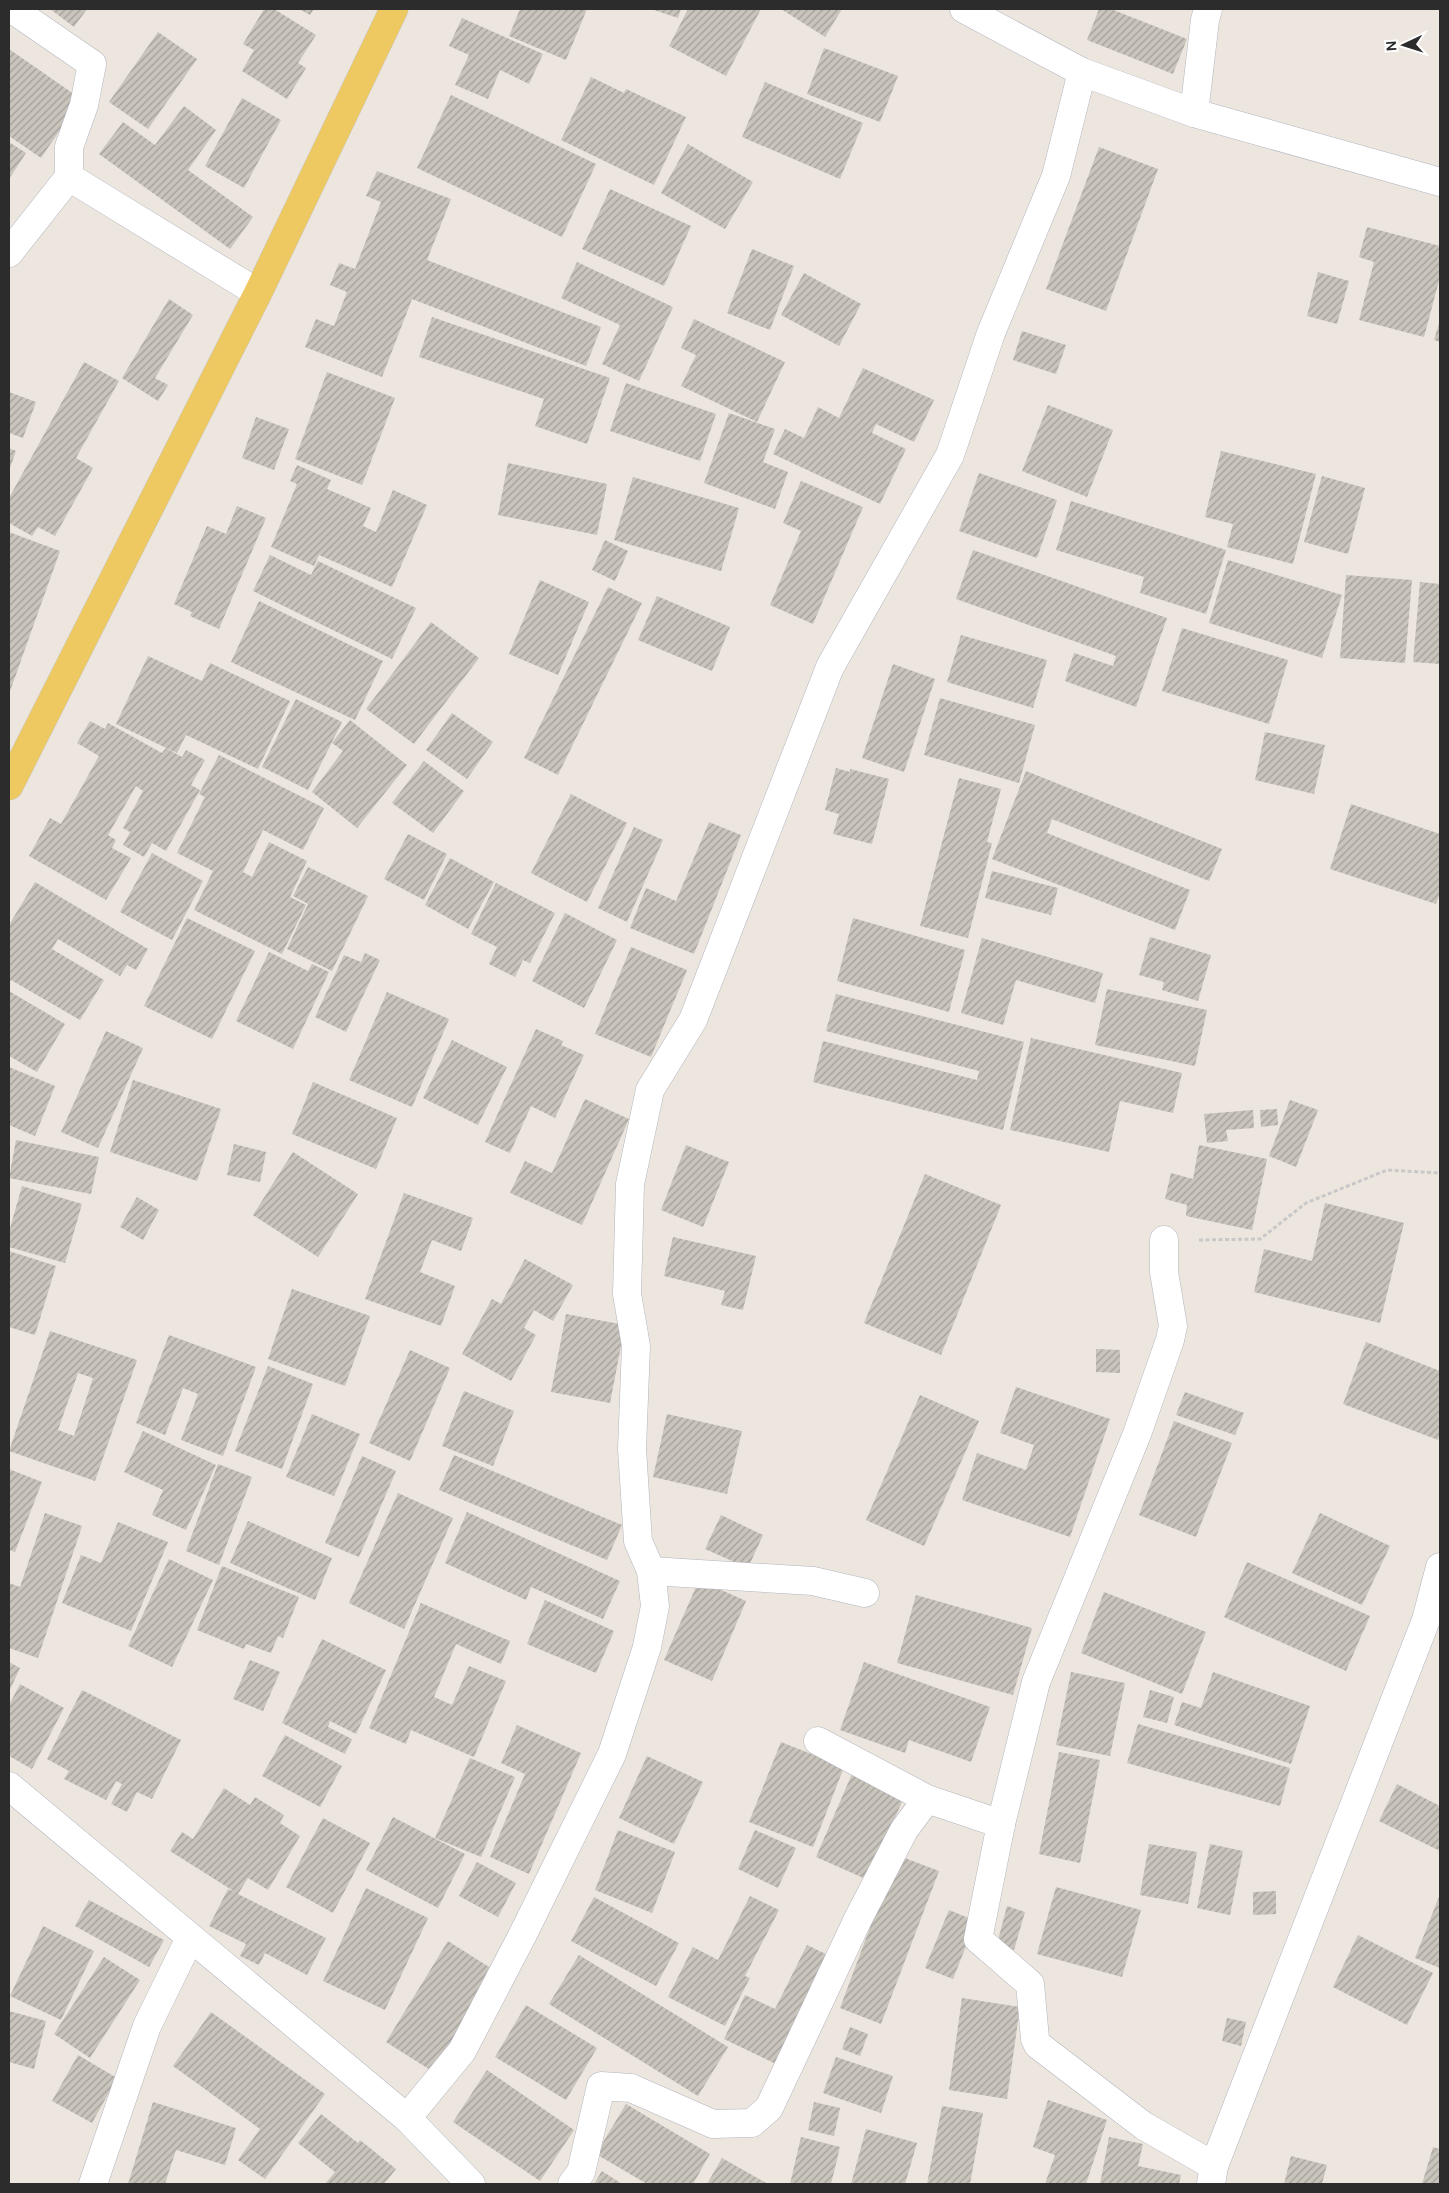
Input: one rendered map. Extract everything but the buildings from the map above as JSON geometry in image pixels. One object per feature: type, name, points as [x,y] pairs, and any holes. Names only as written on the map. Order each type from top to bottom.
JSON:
[{"type":"main road","points":[[9,786],[258,293],[394,9]]},
{"type":"street","points":[[9,253],[69,177],[69,147],[84,105],[92,64],[12,9]]},
{"type":"street","points":[[964,9],[1082,72],[1194,113],[1440,182]]},
{"type":"street","points":[[1194,113],[1205,20],[1208,9]]},
{"type":"street","points":[[407,2118],[462,2051],[523,1934],[612,1754],[647,1647],[654,1606],[651,1571],[638,1541],[632,1449],[636,1346],[627,1294],[630,1184],[650,1090],[693,1020],[830,668],[950,455],[991,333],[1056,176],[1082,72]]},
{"type":"street","points":[[69,177],[258,293]]},
{"type":"street","points":[[1164,1240],[1164,1272],[1173,1326],[1170,1340],[1137,1434],[1036,1682],[1001,1824],[978,1939],[1030,1984],[1035,2039],[1046,2052],[1213,2175],[1426,1620],[1440,1567]]},
{"type":"street","points":[[651,1571],[813,1581],[865,1593]]},
{"type":"street","points":[[818,1741],[927,1799],[1001,1824]]},
{"type":"street","points":[[9,1786],[407,2118],[470,2184]]},
{"type":"street","points":[[572,2184],[581,2172],[601,2086],[631,2088],[713,2124],[752,2122],[770,2108],[858,1919],[904,1830],[927,1799]]},
{"type":"street","points":[[93,2184],[147,2026],[190,1938]]},
{"type":"path","points":[[1164,1240],[1260,1239],[1306,1203],[1387,1170],[1440,1173]]}]
